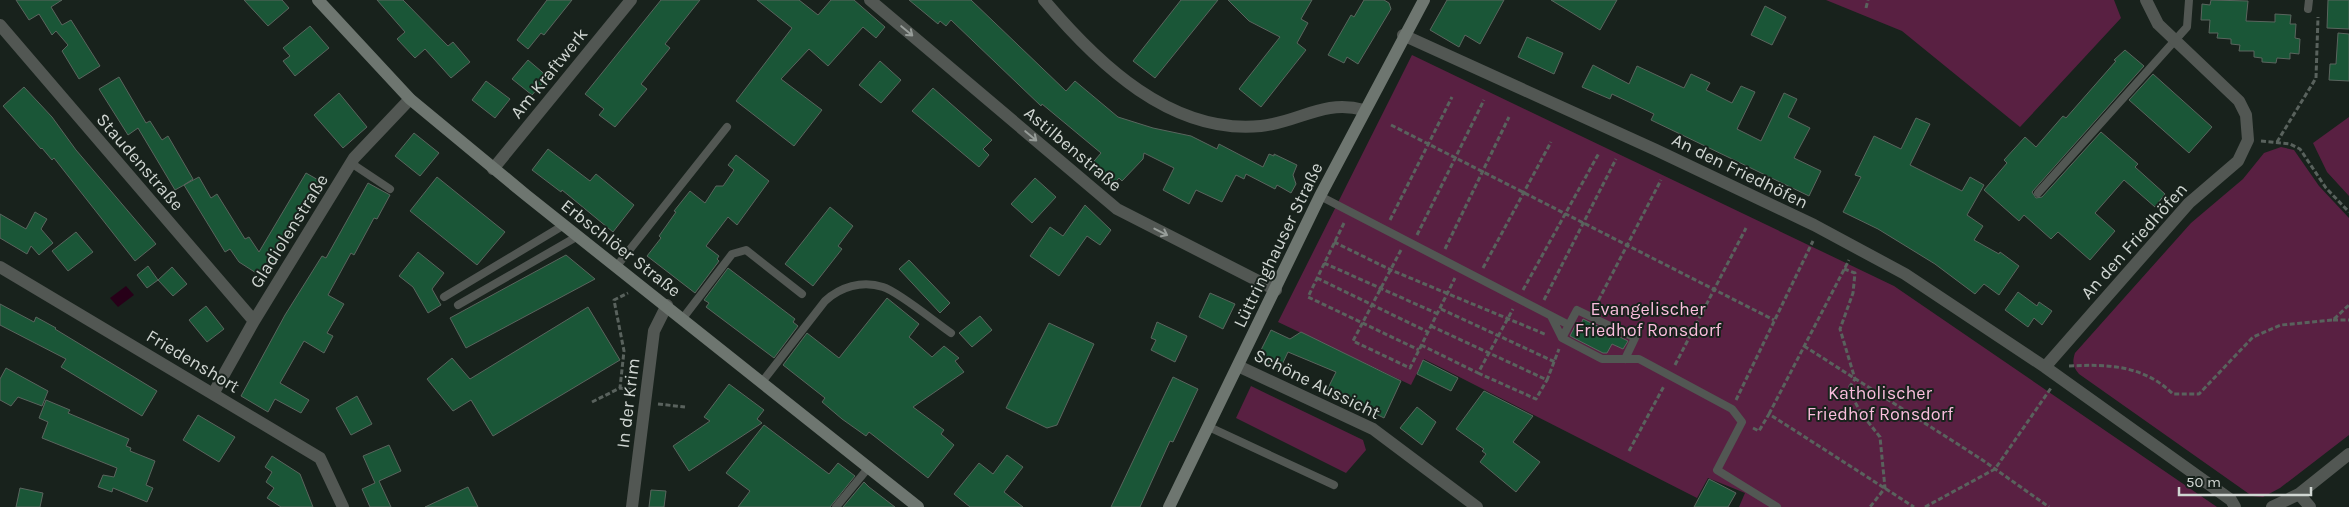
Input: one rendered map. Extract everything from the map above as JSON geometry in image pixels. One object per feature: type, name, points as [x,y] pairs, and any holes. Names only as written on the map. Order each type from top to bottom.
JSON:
[{"type":"street","name":"Erbschlöer Straße","points":[[318,0],[410,100],[564,226],[918,507]]},
{"type":"street","name":"Am Kraftwerk","points":[[493,169],[631,0]]},
{"type":"street","name":"Astilbenstraße","points":[[870,0],[1117,209],[1276,290]]},
{"type":"street","points":[[1044,0],[1078,40],[1120,78],[1165,105],[1197,119],[1232,126],[1262,126],[1334,106],[1348,105],[1364,110]]},
{"type":"street","points":[[2146,0],[2158,24],[2239,101],[2246,115],[2248,140]]},
{"type":"street","name":"Lüttringhauser Straße","points":[[1169,507],[1320,196],[1404,36],[1420,1]]},
{"type":"street","name":"Staudenstraße","points":[[0,26],[254,322]]},
{"type":"street","name":"An den Friedhöfen","points":[[1404,36],[1656,150],[1819,228],[1905,274],[2045,367],[2231,500],[2235,507]]},
{"type":"street","name":"Gladiolenstraße","points":[[213,394],[254,322],[351,163],[410,100]]},
{"type":"street","name":"An den Friedhöfen","points":[[2045,367],[2189,203],[2235,165],[2248,140]]},
{"type":"street","name":"Friedenshort","points":[[0,267],[320,458],[344,507]]},
{"type":"street","name":"In der Krim","points":[[632,507],[654,331],[667,306]]},
{"type":"street","name":"Schöne Aussicht","points":[[1238,366],[1373,429],[1477,507]]},
{"type":"street","points":[[2272,507],[2300,494],[2349,454]]},
{"type":"street","points":[[2300,494],[2310,507]]},
{"type":"lane","points":[[2038,193],[2187,27],[2189,0]]},
{"type":"lane","points":[[2308,9],[2309,0]]},
{"type":"lane","points":[[616,267],[727,127]]},
{"type":"lane","points":[[351,163],[390,190]]},
{"type":"lane","points":[[1320,196],[1569,324]]},
{"type":"lane","points":[[444,297],[564,226]]},
{"type":"lane","points":[[458,305],[578,236]]},
{"type":"lane","points":[[682,318],[732,254],[746,250],[802,294]]},
{"type":"lane","points":[[762,382],[825,301],[836,290],[846,286],[882,286],[950,333]]},
{"type":"lane","points":[[1562,338],[1577,310],[1635,338],[1625,359]]},
{"type":"lane","points":[[1552,316],[1562,338],[1602,359],[1639,359],[1732,409],[1742,422],[1717,470],[1777,507]]},
{"type":"lane","points":[[1209,427],[1334,485]]},
{"type":"lane","points":[[836,507],[869,467]]},
{"type":"path","points":[[1866,8],[1868,0]]},
{"type":"path","points":[[2278,142],[2316,78],[2318,16],[2308,9]]},
{"type":"path","points":[[1384,229],[1396,211],[1452,97]]},
{"type":"path","points":[[1460,269],[1410,368],[1353,342],[1401,251],[1409,243],[1484,100]]},
{"type":"path","points":[[1441,258],[1509,117]]},
{"type":"path","points":[[1391,125],[1774,320]]},
{"type":"path","points":[[2248,140],[2290,144],[2300,149],[2326,188],[2349,212]]},
{"type":"path","points":[[1478,278],[1551,142]]},
{"type":"path","points":[[1478,373],[1599,153]]},
{"type":"path","points":[[1539,310],[1616,159]]},
{"type":"path","points":[[1590,316],[1661,180]]},
{"type":"path","points":[[1352,227],[1344,223],[1308,297],[1419,350]]},
{"type":"path","points":[[1629,451],[1746,228]]},
{"type":"path","points":[[1732,409],[1819,228]]},
{"type":"path","points":[[1334,242],[1391,270],[1447,294],[1544,334],[1562,338],[1555,362],[1536,399],[1421,345]]},
{"type":"path","points":[[1392,247],[1401,251]]},
{"type":"path","points":[[1324,263],[1438,314]]},
{"type":"path","points":[[1742,422],[1759,431],[1847,264]]},
{"type":"path","points":[[1844,269],[1856,273],[1853,294],[1840,329],[1855,379]]},
{"type":"path","points":[[1317,278],[1428,332]]},
{"type":"path","points":[[620,388],[624,351],[614,300],[641,287]]},
{"type":"path","points":[[2333,320],[2349,305]]},
{"type":"path","points":[[1441,308],[1555,362]]},
{"type":"path","points":[[2045,367],[2104,364],[2123,367],[2159,380],[2173,394],[2199,394],[2253,337],[2281,325],[2349,320]]},
{"type":"path","points":[[1431,326],[1547,380]]},
{"type":"path","points":[[1804,346],[1995,469],[2049,507]]},
{"type":"path","points":[[1925,507],[1995,469],[2058,377]]},
{"type":"path","points":[[1855,379],[1848,389],[1861,413],[1880,437],[1885,488],[1870,507]]},
{"type":"path","points":[[592,402],[620,388],[626,389]]},
{"type":"path","points":[[665,405],[685,407]]},
{"type":"path","points":[[1769,414],[1914,507]]},
{"type":"green space","points":[[1826,0],[2114,0],[2121,18],[2020,127],[1902,31]]},
{"type":"green space","name":"Evangelischer Friedhof Ronsdorf","points":[[1412,55],[1894,286],[2217,507],[1739,507],[1745,493],[1708,478],[1697,498],[1424,359],[1411,385],[1278,322]]},
{"type":"green space","points":[[2349,117],[2349,196],[2327,172],[2313,143]]},
{"type":"green space","points":[[2281,147],[2294,150],[2319,186],[2349,218],[2349,435],[2280,488],[2263,497],[2252,496],[2079,374],[2073,362],[2075,353],[2191,223],[2243,179],[2264,153]]},
{"type":"green space","points":[[1251,386],[1363,440],[1366,450],[1346,473],[1236,418]]},
{"type":"shaded area","points":[[126,286],[134,295],[118,307],[110,298]]},
{"type":"building","points":[[16,0],[62,0],[51,7],[62,25],[71,20],[100,66],[79,79],[62,51],[68,45],[56,31],[52,35],[39,14],[29,20]]},
{"type":"building","points":[[244,0],[282,0],[289,8],[268,26]]},
{"type":"building","points":[[377,0],[403,0],[448,46],[453,42],[470,62],[451,78],[425,49],[415,58],[397,39],[405,32]]},
{"type":"building","points":[[547,0],[572,0],[544,35],[541,33],[528,49],[517,40]]},
{"type":"building","points":[[661,0],[700,0],[665,44],[670,48],[641,84],[647,89],[615,127],[599,115],[604,109],[585,94]]},
{"type":"building","points":[[757,0],[799,0],[818,15],[831,0],[854,0],[885,27],[876,38],[863,27],[828,66],[809,49],[781,79],[822,110],[794,146],[736,101],[792,28]]},
{"type":"building","points":[[909,0],[971,0],[1066,91],[1075,81],[1118,117],[1153,128],[1191,136],[1217,149],[1219,144],[1263,167],[1269,154],[1274,156],[1274,154],[1297,165],[1293,175],[1296,184],[1291,193],[1277,185],[1275,189],[1246,174],[1244,179],[1236,175],[1222,202],[1196,190],[1189,204],[1163,190],[1174,168],[1144,153],[1143,159],[1122,181],[1119,178],[1111,187],[1089,167],[1101,153],[1042,104],[1041,106],[951,20],[946,26],[940,21],[938,24]]},
{"type":"building","points":[[1181,0],[1218,0],[1155,78],[1133,61]]},
{"type":"building","points":[[1228,0],[1312,0],[1301,19],[1308,23],[1297,43],[1306,50],[1261,107],[1239,89],[1280,37],[1249,21]]},
{"type":"building","points":[[1364,0],[1384,0],[1389,3],[1391,9],[1358,64],[1347,57],[1344,63],[1328,55],[1351,15],[1354,17]]},
{"type":"building","points":[[1447,0],[1504,0],[1480,44],[1465,35],[1459,47],[1430,30]]},
{"type":"building","points":[[1551,0],[1617,0],[1600,30]]},
{"type":"building","points":[[2211,0],[2248,1],[2246,21],[2275,22],[2275,14],[2291,15],[2290,24],[2296,24],[2295,38],[2300,39],[2299,54],[2290,53],[2290,59],[2277,58],[2276,63],[2262,62],[2262,58],[2254,57],[2254,51],[2239,51],[2240,45],[2231,44],[2231,39],[2217,38],[2218,33],[2209,33],[2210,20],[2201,20],[2202,4],[2210,5]]},
{"type":"building","points":[[2328,0],[2349,0],[2349,29],[2327,28]]},
{"type":"building","points":[[1765,6],[1786,17],[1772,45],[1751,35]]},
{"type":"building","points":[[310,26],[329,48],[295,76],[283,61],[290,56],[283,48]]},
{"type":"building","points":[[2338,33],[2349,34],[2349,81],[2329,80],[2330,64],[2336,64]]},
{"type":"building","points":[[1527,37],[1563,53],[1554,74],[1518,57]]},
{"type":"building","points":[[2125,50],[2144,66],[2032,192],[2036,198],[2042,197],[2101,132],[2138,164],[2135,167],[2165,194],[2155,207],[2124,180],[2095,213],[2115,231],[2090,260],[2058,232],[2051,239],[2024,215],[2019,221],[1984,190],[2007,163],[2004,160],[2025,137],[2036,147],[2063,116],[2066,118],[2116,61],[2114,60]]},
{"type":"building","points":[[528,60],[548,77],[532,95],[512,79]]},
{"type":"building","points":[[880,61],[901,80],[881,103],[859,85]]},
{"type":"building","points":[[1593,65],[1629,84],[1637,66],[1684,88],[1691,74],[1710,83],[1706,90],[1732,103],[1741,86],[1755,92],[1737,129],[1761,141],[1784,93],[1797,99],[1788,117],[1810,128],[1794,158],[1821,171],[1809,196],[1651,120],[1654,114],[1612,94],[1610,99],[1582,87]]},
{"type":"building","points":[[2153,74],[2212,127],[2189,153],[2129,100]]},
{"type":"building","points":[[119,77],[146,123],[150,121],[162,140],[168,136],[193,179],[175,190],[138,128],[128,135],[99,89]]},
{"type":"building","points":[[486,81],[510,99],[495,118],[472,100]]},
{"type":"building","points":[[24,87],[52,117],[76,150],[156,244],[135,261],[54,158],[52,160],[41,149],[3,106]]},
{"type":"building","points":[[933,88],[992,140],[983,149],[989,155],[979,167],[912,111]]},
{"type":"building","points":[[339,93],[367,127],[343,148],[314,115]]},
{"type":"building","points":[[1916,118],[1930,124],[1910,165],[1962,191],[1970,177],[1984,185],[1967,215],[1983,226],[1974,240],[1999,254],[2000,252],[2019,266],[1999,295],[1984,284],[1975,294],[1935,264],[1878,229],[1843,212],[1861,177],[1855,175],[1874,136],[1901,149]]},
{"type":"building","points":[[414,133],[439,153],[420,176],[395,156]]},
{"type":"building","points":[[548,149],[590,181],[596,174],[634,205],[613,232],[562,190],[561,192],[532,170]]},
{"type":"building","points":[[736,155],[769,181],[737,225],[728,217],[706,246],[719,256],[717,259],[719,261],[695,293],[647,256],[661,238],[659,236],[676,212],[674,211],[690,191],[705,203],[716,186],[723,186],[734,170],[728,165]]},
{"type":"building","points":[[306,173],[320,181],[264,278],[239,262],[230,249],[225,252],[184,185],[199,177],[211,198],[217,194],[245,239],[249,237],[259,252]]},
{"type":"building","points":[[437,177],[505,232],[477,265],[410,211]]},
{"type":"building","points":[[1035,178],[1056,197],[1032,223],[1011,204]]},
{"type":"building","points":[[368,183],[390,195],[377,219],[374,218],[354,255],[351,253],[328,295],[344,304],[327,333],[333,336],[324,353],[304,341],[280,383],[309,400],[301,413],[275,399],[268,412],[241,396],[285,315],[322,256],[326,258]]},
{"type":"building","points":[[1085,205],[1111,230],[1100,245],[1087,236],[1059,276],[1030,256],[1050,227],[1063,236]]},
{"type":"building","points":[[830,207],[853,226],[838,246],[842,249],[813,286],[785,264]]},
{"type":"building","points":[[35,212],[47,219],[41,229],[53,243],[39,255],[31,246],[27,254],[0,238],[0,214],[26,229]]},
{"type":"building","points":[[76,232],[93,252],[68,271],[52,251]]},
{"type":"building","points":[[418,252],[444,273],[432,289],[441,305],[428,313],[413,287],[399,276]]},
{"type":"building","points":[[566,255],[595,279],[466,348],[450,318]]},
{"type":"building","points":[[909,260],[950,303],[940,313],[899,269]]},
{"type":"building","points":[[148,266],[158,280],[147,288],[137,275]]},
{"type":"building","points":[[172,267],[187,284],[173,296],[158,280]]},
{"type":"building","points":[[728,268],[795,319],[793,322],[798,326],[774,358],[706,307],[709,303],[704,300]]},
{"type":"building","points":[[2018,292],[2037,306],[2039,302],[2052,311],[2042,325],[2034,318],[2028,327],[2005,310]]},
{"type":"building","points":[[1210,293],[1235,304],[1223,329],[1199,317]]},
{"type":"building","points":[[887,298],[919,324],[909,337],[932,357],[944,346],[959,358],[955,361],[964,372],[913,407],[944,430],[941,434],[954,445],[928,478],[869,432],[866,436],[842,419],[822,402],[825,398],[783,365],[807,333],[839,358]]},
{"type":"building","points":[[0,304],[34,322],[36,317],[56,328],[157,391],[142,416],[61,367],[66,359],[0,325]]},
{"type":"building","points":[[206,306],[224,329],[207,342],[189,320]]},
{"type":"building","points":[[588,307],[620,360],[493,436],[471,400],[453,411],[427,379],[452,358],[470,379]]},
{"type":"building","points":[[980,316],[992,330],[972,347],[959,333]]},
{"type":"building","points":[[1583,319],[1628,341],[1623,349],[1612,344],[1607,353],[1603,353],[1570,336],[1577,322],[1581,324]]},
{"type":"building","points":[[1157,322],[1187,336],[1175,362],[1151,350],[1156,340],[1151,338]]},
{"type":"building","points":[[1049,323],[1094,344],[1057,425],[1047,428],[1006,408]]},
{"type":"building","points":[[1271,330],[1290,339],[1301,332],[1401,381],[1384,418],[1327,390],[1336,372],[1288,352],[1280,369],[1257,358]]},
{"type":"building","points":[[1423,360],[1458,378],[1451,391],[1417,374]]},
{"type":"building","points":[[6,368],[48,391],[42,406],[18,397],[11,406],[0,400],[0,379]]},
{"type":"building","points":[[1173,377],[1198,389],[1173,442],[1170,441],[1140,507],[1111,507]]},
{"type":"building","points":[[729,384],[764,410],[757,419],[762,423],[689,471],[673,446],[710,421],[704,417]]},
{"type":"building","points":[[1484,391],[1533,416],[1513,442],[1540,462],[1516,492],[1480,462],[1486,454],[1482,451],[1484,449],[1456,429]]},
{"type":"building","points":[[357,396],[372,424],[351,435],[336,408]]},
{"type":"building","points":[[46,400],[70,410],[68,413],[129,439],[126,446],[131,448],[130,451],[155,461],[146,485],[153,488],[147,502],[113,488],[112,492],[98,487],[103,475],[114,477],[117,468],[42,438],[48,422],[39,418]]},
{"type":"building","points":[[1417,407],[1436,422],[1422,445],[1400,428]]},
{"type":"building","points":[[198,415],[235,437],[219,462],[183,440]]},
{"type":"building","points":[[764,425],[829,474],[838,463],[855,476],[830,507],[738,507],[750,491],[726,473]]},
{"type":"building","points":[[389,445],[401,471],[379,481],[391,507],[370,507],[362,489],[375,483],[363,456]]},
{"type":"building","points":[[1007,455],[1023,467],[1004,492],[1023,507],[970,507],[954,494],[979,463],[993,474]]},
{"type":"building","points":[[272,456],[300,474],[313,507],[281,507],[267,498],[274,488],[266,482],[272,472],[265,467]]},
{"type":"building","points":[[1709,479],[1736,493],[1728,507],[1694,507]]},
{"type":"building","points":[[864,482],[869,487],[895,507],[843,507]]},
{"type":"building","points":[[468,487],[478,507],[425,507]]},
{"type":"building","points":[[20,488],[43,493],[40,507],[16,507]]},
{"type":"building","points":[[651,490],[666,491],[664,507],[649,507]]},
{"type":"park label","name":"Katholischer Friedhof Ronsdorf","points":[[1880,403]]}]
